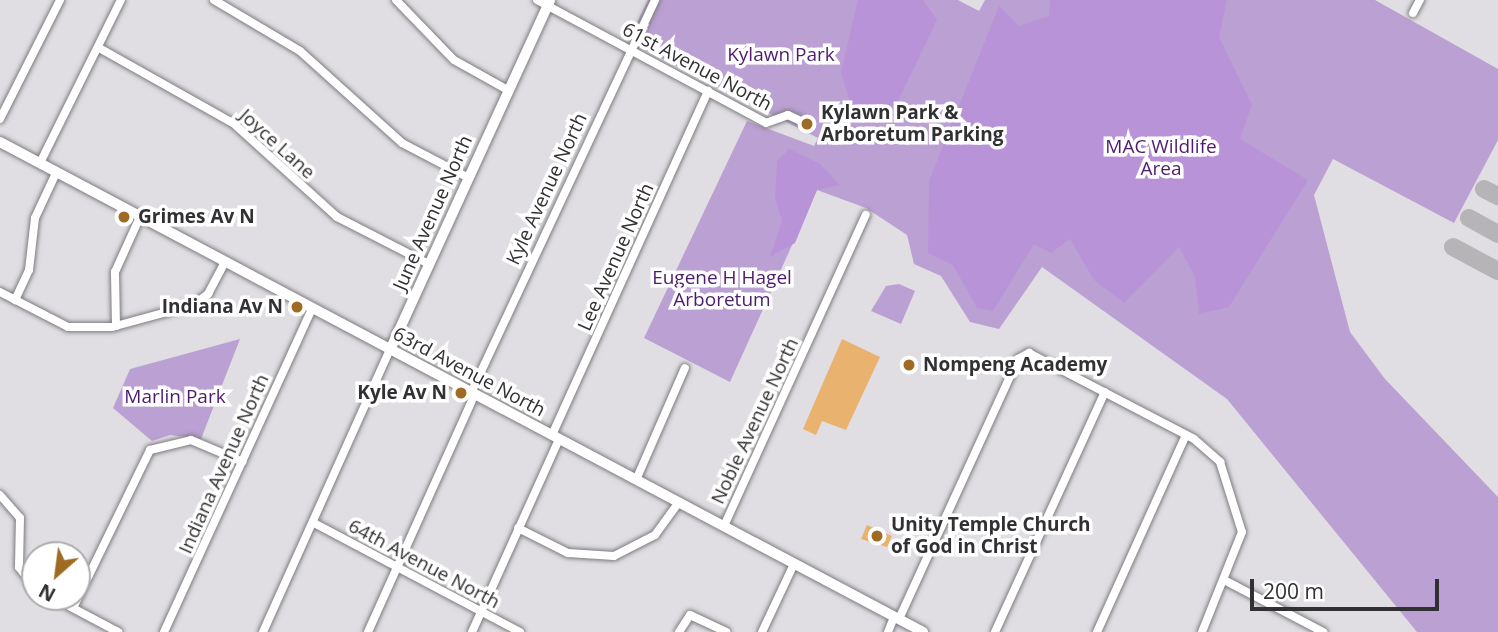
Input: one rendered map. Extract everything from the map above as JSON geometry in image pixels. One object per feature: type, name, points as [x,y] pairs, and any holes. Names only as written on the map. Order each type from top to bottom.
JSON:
[{"type":"street","points":[[0,119],[60,0]]},
{"type":"street","points":[[40,163],[101,49],[121,0]]},
{"type":"street","points":[[214,0],[300,51],[402,142],[469,178]]},
{"type":"street","points":[[396,0],[454,60],[508,90]]},
{"type":"street","name":"Kyle Avenue North","points":[[368,632],[628,48],[655,0]]},
{"type":"street","points":[[1413,13],[1420,0]]},
{"type":"street","name":"June Avenue North","points":[[263,632],[469,178],[545,2]]},
{"type":"street","name":"61st Avenue North","points":[[545,2],[766,123],[788,115],[805,123]]},
{"type":"street","name":"Joyce Lane","points":[[101,49],[233,124],[338,217],[429,264]]},
{"type":"street","name":"Lee Avenue North","points":[[472,632],[708,91]]},
{"type":"street","name":"63rd Avenue North","points":[[0,142],[923,632]]},
{"type":"street","points":[[15,300],[29,270],[35,218],[56,173]]},
{"type":"street","name":"Noble Avenue North","points":[[724,526],[866,215]]},
{"type":"street","points":[[116,326],[115,272],[140,217]]},
{"type":"street","points":[[0,292],[68,327],[116,326],[200,301],[225,262]]},
{"type":"street","name":"Indiana Avenue North","points":[[164,632],[312,308]]},
{"type":"street","points":[[888,632],[1022,353],[1105,392],[1186,435],[1220,462],[1237,504],[1242,531],[1226,581],[1202,632]]},
{"type":"street","points":[[636,480],[685,368]]},
{"type":"street","points":[[995,632],[1105,392]]},
{"type":"street","points":[[1097,632],[1186,435]]},
{"type":"street","points":[[91,571],[150,450],[191,440],[243,462]]},
{"type":"street","points":[[0,495],[20,518],[21,570]]},
{"type":"street","points":[[518,528],[568,553],[614,556],[655,535],[679,502]]},
{"type":"street","name":"64th Avenue North","points":[[314,523],[520,632]]},
{"type":"street","points":[[762,632],[794,564]]},
{"type":"street","points":[[1226,581],[1323,632]]},
{"type":"street","points":[[79,611],[118,632]]},
{"type":"street","points":[[679,632],[690,615],[726,632]]},
{"type":"green space","name":"MAC Wildlife Area","points":[[648,0],[958,0],[979,11],[985,0],[1375,0],[1498,69],[1498,140],[1454,223],[1333,159],[1314,195],[1350,332],[1385,379],[1498,497],[1498,632],[1417,632],[1227,399],[1042,267],[999,329],[970,322],[941,276],[914,264],[907,235],[866,208],[817,190],[730,382],[644,338],[747,121],[814,146],[818,138],[636,45],[630,37]]},
{"type":"green space","points":[[899,284],[915,291],[901,324],[871,311],[886,286]]},
{"type":"green space","name":"Marlin Park","points":[[240,339],[201,439],[170,435],[152,441],[113,408],[130,369]]},
{"type":"shaded area","points":[[858,0],[923,0],[937,20],[896,105],[853,112],[841,72]]},
{"type":"shaded area","points":[[1050,0],[1227,0],[1219,37],[1252,105],[1240,139],[1308,180],[1229,307],[1199,314],[1195,277],[1179,247],[1124,303],[1094,280],[1070,239],[1051,253],[1034,244],[993,311],[977,308],[953,265],[928,253],[929,181],[999,6],[1019,26],[1049,16]]},
{"type":"shaded area","points":[[789,149],[820,164],[840,185],[817,190],[795,243],[770,257],[782,221],[775,198],[777,161]]},
{"type":"building","name":"Nompeng Academy","points":[[842,339],[880,357],[846,430],[822,421],[816,435],[803,429]]},
{"type":"building","name":"Unity Temple Church of God in Christ","points":[[867,525],[892,536],[887,547],[861,539]]},
{"type":"taxiway","points":[[1484,189],[1498,196]]},
{"type":"taxiway","points":[[1469,218],[1498,234]]},
{"type":"taxiway","points":[[1453,247],[1498,271]]},
{"type":"place","name":"Kylawn Park & Arboretum Parking","points":[[807,124]]},
{"type":"place","name":"Grimes Av N","points":[[124,217]]},
{"type":"place","name":"Indiana Av N","points":[[297,307]]},
{"type":"place","name":"Nompeng Academy","points":[[909,365]]},
{"type":"place","name":"Kyle Av N","points":[[461,393]]},
{"type":"place","name":"Unity Temple Church of God in Christ","points":[[877,536]]},
{"type":"park label","name":"Kylawn Park","points":[[781,55]]},
{"type":"park label","name":"Eugene H Hagel Arboretum","points":[[722,289]]}]
